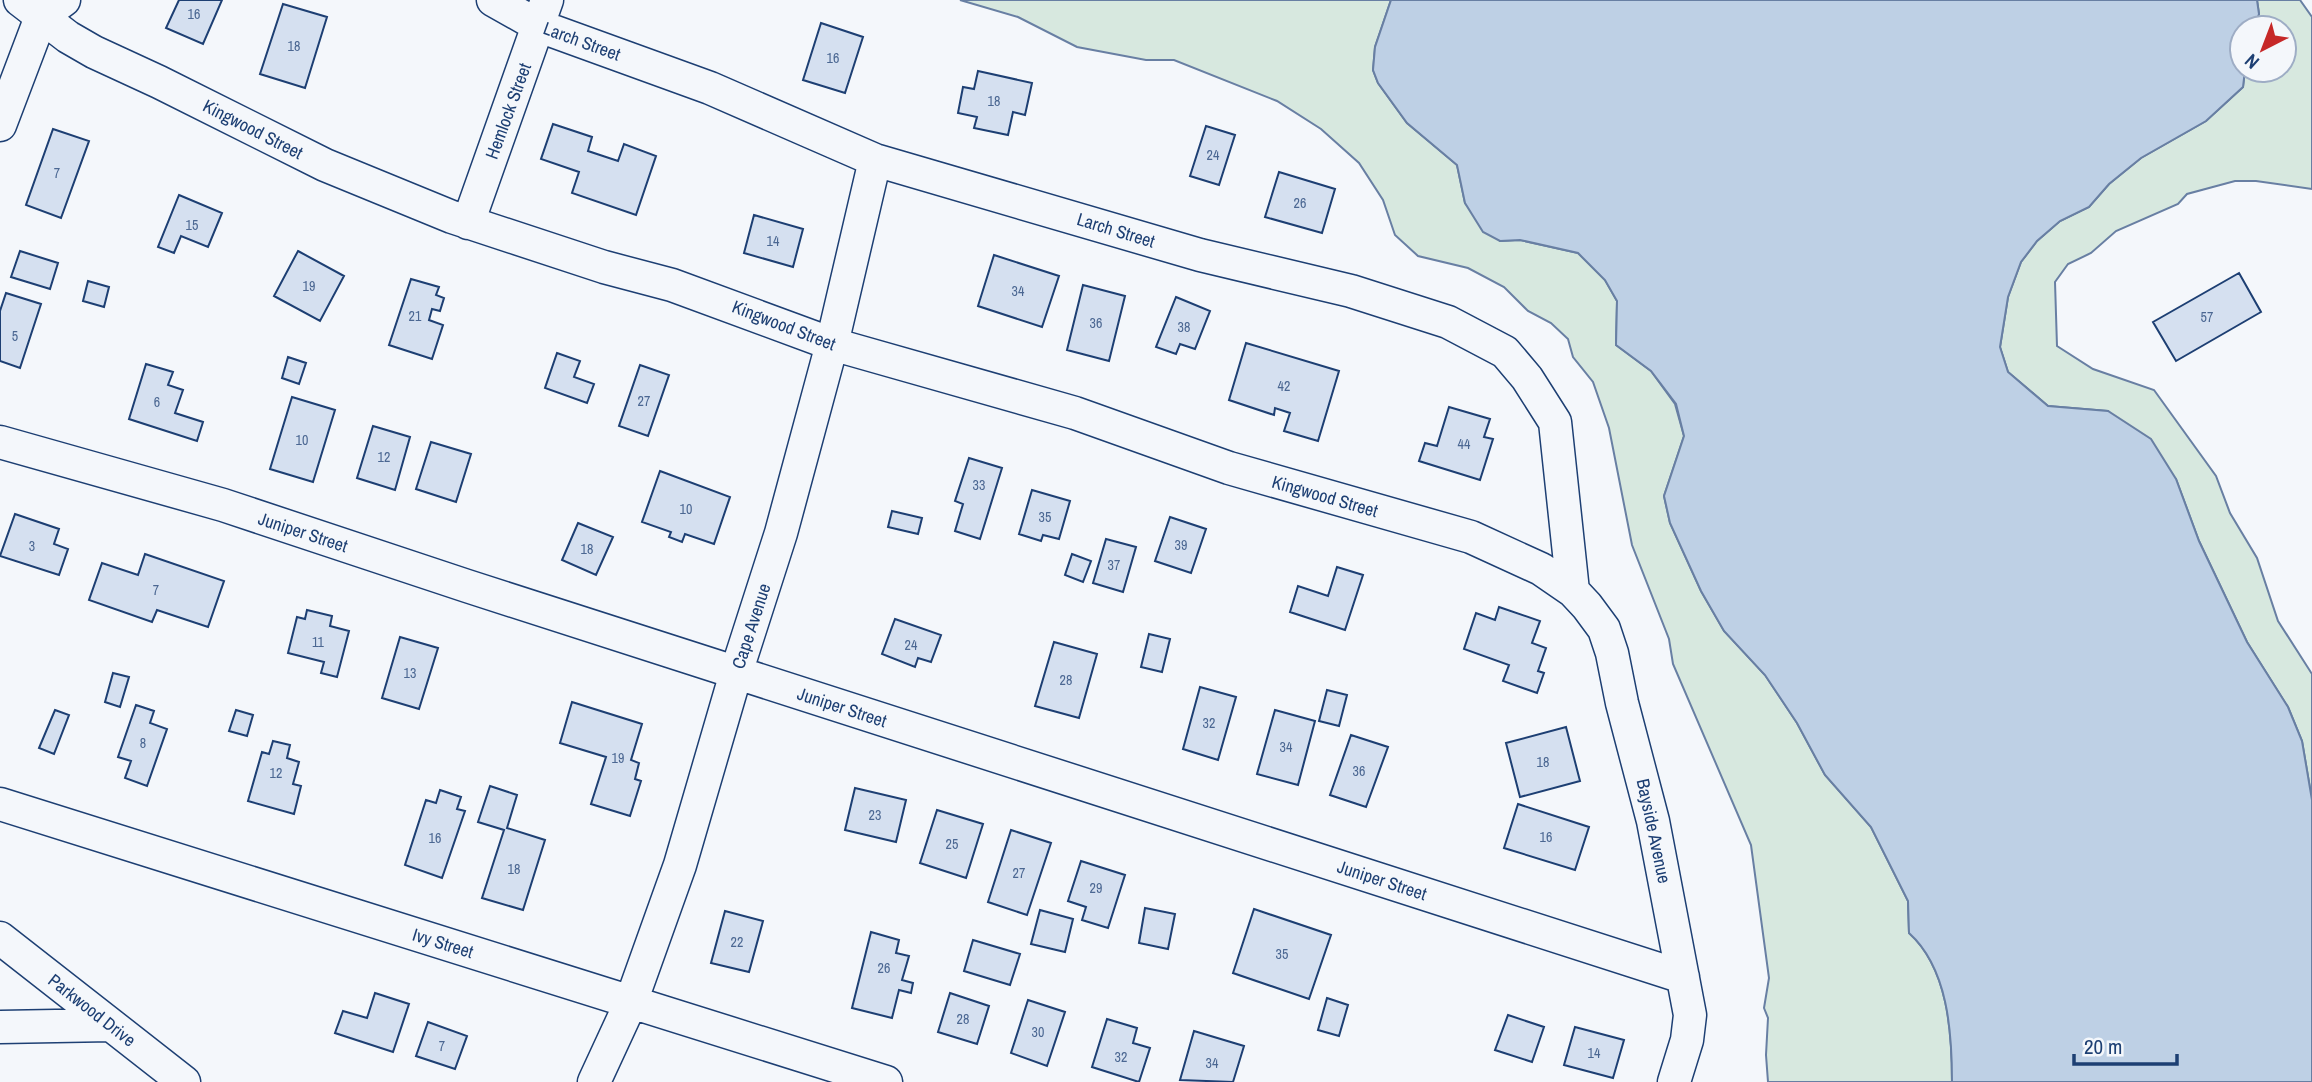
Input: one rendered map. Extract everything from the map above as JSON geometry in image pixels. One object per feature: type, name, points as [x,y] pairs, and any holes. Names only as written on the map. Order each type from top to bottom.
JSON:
[{"type":"street","name":"Larch Street","points":[[493,0],[543,13],[875,160],[1200,255],[1351,290],[1448,322],[1505,352],[1527,378],[1555,422],[1573,591]]},
{"type":"street","points":[[0,125],[41,6]]},
{"type":"street","name":"Kingwood Street","points":[[41,6],[68,37],[94,52],[298,152],[468,223],[604,267],[672,285],[832,344],[1075,413],[1273,481],[1471,537],[1521,558],[1573,591]]},
{"type":"street","name":"Hemlock Street","points":[[468,223],[543,13]]},
{"type":"street","name":"Cape Avenue","points":[[594,1082],[631,1002],[680,865],[736,673],[781,533],[832,344],[875,160]]},
{"type":"street","name":"Juniper Street","points":[[0,442],[223,505],[1683,977]]},
{"type":"street","name":"Bayside Avenue","points":[[1573,591],[1604,629],[1653,821],[1690,1015],[1687,1040],[1674,1082]]},
{"type":"street","name":"Ivy Street","points":[[0,804],[886,1082]]},
{"type":"street","name":"Parkwood Drive","points":[[0,938],[184,1082]]},
{"type":"street","points":[[0,1027],[111,1025]]},
{"type":"shaded area","points":[[960,0],[1391,0],[1375,47],[1373,70],[1378,83],[1407,123],[1457,165],[1465,203],[1500,241],[1520,240],[1578,253],[1605,280],[1617,301],[1616,345],[1651,371],[1675,404],[1684,436],[1664,496],[1670,523],[1701,591],[1724,631],[1765,675],[1797,723],[1825,775],[1871,827],[1908,901],[1909,933],[1922,947],[1940,982],[1949,1022],[1952,1082],[1768,1082],[1768,1018],[1764,1008],[1769,978],[1751,845],[1673,664],[1669,639],[1632,545],[1609,428],[1593,382],[1573,357],[1568,339],[1551,323],[1528,311],[1504,287],[1468,268],[1418,256],[1395,235],[1383,200],[1359,163],[1321,129],[1277,101],[1174,60],[1146,60],[1077,47],[1018,17]]},
{"type":"shaded area","points":[[2257,0],[2300,0],[2312,17],[2312,189],[2256,181],[2235,181],[2187,194],[2178,204],[2116,231],[2091,253],[2068,264],[2055,282],[2057,346],[2093,369],[2154,390],[2216,476],[2230,513],[2257,558],[2278,621],[2312,674],[2312,800],[2302,741],[2288,707],[2247,642],[2199,541],[2176,479],[2108,411],[2048,406],[2008,372],[2000,347],[2008,297],[2021,262],[2037,241],[2060,221],[2089,207],[2109,184],[2141,158],[2206,121],[2243,84],[2298,84],[2298,14],[2259,14]]},
{"type":"water","points":[[1391,0],[2257,0],[2259,14],[2228,14],[2228,84],[2243,84],[2243,87],[2206,121],[2141,158],[2109,184],[2089,207],[2060,221],[2037,241],[2021,262],[2008,297],[2000,347],[2008,372],[2048,406],[2108,411],[2151,439],[2176,479],[2199,541],[2247,642],[2288,707],[2302,741],[2312,800],[2312,1082],[1952,1082],[1949,1022],[1940,982],[1922,947],[1909,933],[1908,901],[1871,827],[1825,775],[1797,723],[1765,675],[1724,631],[1701,591],[1670,523],[1664,496],[1684,436],[1676,404],[1651,371],[1616,345],[1617,301],[1605,280],[1578,253],[1520,240],[1500,241],[1483,232],[1465,203],[1457,165],[1407,123],[1378,83],[1373,70],[1375,47]]},
{"type":"building","points":[[179,0],[222,0],[203,44],[166,28]]},
{"type":"building","points":[[283,4],[327,17],[305,88],[260,74]]},
{"type":"building","points":[[821,23],[863,37],[845,93],[803,80]]},
{"type":"building","points":[[978,71],[1032,83],[1025,115],[1013,112],[1008,135],[974,128],[977,117],[958,113],[963,87],[974,89]]},
{"type":"building","points":[[553,124],[592,137],[588,151],[618,161],[624,144],[656,156],[636,215],[572,193],[579,172],[541,159]]},
{"type":"building","points":[[1206,126],[1235,135],[1219,185],[1190,176]]},
{"type":"building","points":[[53,129],[89,141],[61,218],[26,205]]},
{"type":"building","points":[[1279,172],[1335,189],[1322,233],[1265,217]]},
{"type":"building","points":[[179,195],[222,213],[208,247],[181,236],[174,253],[158,247]]},
{"type":"building","points":[[754,215],[803,229],[793,267],[744,253]]},
{"type":"building","points":[[20,251],[58,263],[50,289],[11,277]]},
{"type":"building","points":[[298,251],[344,276],[320,321],[274,296]]},
{"type":"building","points":[[994,255],[1059,276],[1042,327],[978,306]]},
{"type":"building","points":[[2239,273],[2261,312],[2176,361],[2153,322]]},
{"type":"building","points":[[411,279],[439,287],[436,295],[444,298],[440,311],[432,309],[429,320],[443,325],[432,359],[389,345]]},
{"type":"building","points":[[88,281],[109,287],[104,307],[83,301]]},
{"type":"building","points":[[1083,285],[1125,296],[1109,361],[1067,350]]},
{"type":"building","points":[[6,293],[41,304],[20,368],[0,361],[0,311]]},
{"type":"building","points":[[1176,297],[1210,311],[1195,349],[1180,344],[1176,354],[1156,347]]},
{"type":"building","points":[[1246,343],[1339,371],[1318,441],[1284,431],[1290,413],[1275,408],[1274,415],[1229,400]]},
{"type":"building","points":[[557,353],[580,361],[574,377],[594,384],[587,403],[545,388]]},
{"type":"building","points":[[288,357],[306,363],[299,384],[282,378]]},
{"type":"building","points":[[146,364],[173,372],[168,385],[183,390],[175,413],[203,422],[197,441],[129,419]]},
{"type":"building","points":[[640,365],[669,375],[648,436],[619,426]]},
{"type":"building","points":[[292,397],[335,410],[313,482],[270,469]]},
{"type":"building","points":[[1449,407],[1490,419],[1484,437],[1493,439],[1480,480],[1419,461],[1425,443],[1437,446]]},
{"type":"building","points":[[373,426],[410,437],[395,490],[357,478]]},
{"type":"building","points":[[431,442],[471,454],[456,502],[416,489]]},
{"type":"building","points":[[969,458],[1002,468],[980,539],[955,531],[963,504],[955,501]]},
{"type":"building","points":[[660,471],[730,497],[714,544],[685,534],[682,542],[669,537],[671,532],[642,522]]},
{"type":"building","points":[[1032,490],[1070,501],[1059,539],[1043,535],[1041,541],[1019,534]]},
{"type":"building","points":[[892,511],[922,518],[918,534],[888,527]]},
{"type":"building","points":[[15,514],[59,529],[54,544],[68,549],[59,575],[0,556]]},
{"type":"building","points":[[1170,517],[1206,529],[1191,573],[1155,561]]},
{"type":"building","points":[[578,523],[613,537],[596,575],[562,560]]},
{"type":"building","points":[[1106,539],[1136,547],[1123,592],[1093,583]]},
{"type":"building","points":[[145,554],[224,581],[208,627],[157,610],[152,622],[89,600],[102,563],[138,575]]},
{"type":"building","points":[[1072,554],[1091,561],[1083,582],[1065,575]]},
{"type":"building","points":[[1337,567],[1363,575],[1345,630],[1290,612],[1298,586],[1328,596]]},
{"type":"building","points":[[1499,607],[1540,621],[1532,643],[1546,648],[1538,671],[1544,673],[1537,693],[1503,681],[1509,665],[1464,649],[1476,613],[1495,620]]},
{"type":"building","points":[[307,610],[332,616],[330,626],[349,631],[337,677],[321,673],[324,662],[288,653],[297,617],[305,619]]},
{"type":"building","points":[[895,619],[941,635],[931,662],[918,658],[915,667],[882,654]]},
{"type":"building","points":[[1149,634],[1170,639],[1162,672],[1141,667]]},
{"type":"building","points":[[400,637],[438,648],[419,709],[382,698]]},
{"type":"building","points":[[1054,642],[1097,654],[1079,718],[1035,706]]},
{"type":"building","points":[[113,673],[129,677],[120,707],[105,702]]},
{"type":"building","points":[[1200,687],[1236,697],[1218,760],[1183,749]]},
{"type":"building","points":[[1327,690],[1347,695],[1339,726],[1319,721]]},
{"type":"building","points":[[572,702],[642,724],[631,760],[639,763],[635,779],[641,781],[630,816],[591,804],[606,757],[560,743]]},
{"type":"building","points":[[136,705],[154,711],[150,723],[167,729],[147,786],[125,778],[131,761],[118,757]]},
{"type":"building","points":[[55,710],[69,715],[54,754],[39,748]]},
{"type":"building","points":[[236,710],[253,715],[247,736],[229,731]]},
{"type":"building","points":[[1275,710],[1315,721],[1298,785],[1257,774]]},
{"type":"building","points":[[1566,727],[1580,781],[1520,797],[1506,743]]},
{"type":"building","points":[[1351,735],[1388,747],[1366,807],[1330,795]]},
{"type":"building","points":[[273,741],[290,745],[287,758],[299,762],[293,784],[301,786],[294,814],[248,801],[262,752],[269,754]]},
{"type":"building","points":[[490,786],[517,795],[507,828],[545,840],[523,910],[482,898],[504,830],[478,822]]},
{"type":"building","points":[[855,788],[906,800],[896,842],[845,830]]},
{"type":"building","points":[[440,790],[461,797],[457,809],[465,811],[442,878],[405,865],[426,800],[436,803]]},
{"type":"building","points":[[1518,804],[1589,827],[1575,870],[1504,848]]},
{"type":"building","points":[[937,810],[983,824],[966,878],[920,863]]},
{"type":"building","points":[[1011,830],[1051,843],[1027,915],[988,902]]},
{"type":"building","points":[[1081,861],[1125,875],[1108,928],[1082,920],[1086,907],[1068,901]]},
{"type":"building","points":[[1145,908],[1175,914],[1168,949],[1139,943]]},
{"type":"building","points":[[1254,909],[1331,935],[1309,999],[1233,973]]},
{"type":"building","points":[[1040,910],[1073,919],[1065,952],[1031,944]]},
{"type":"building","points":[[725,911],[763,921],[749,972],[711,963]]},
{"type":"building","points":[[871,932],[899,940],[896,953],[909,956],[902,980],[913,983],[911,993],[899,990],[892,1018],[852,1008]]},
{"type":"building","points":[[973,940],[1020,954],[1010,985],[964,971]]},
{"type":"building","points":[[375,993],[409,1004],[393,1052],[335,1033],[343,1011],[367,1018]]},
{"type":"building","points":[[950,993],[989,1006],[977,1044],[938,1032]]},
{"type":"building","points":[[1327,998],[1348,1005],[1339,1036],[1318,1030]]},
{"type":"building","points":[[1028,1000],[1065,1012],[1047,1066],[1011,1053]]},
{"type":"building","points":[[1508,1015],[1544,1027],[1532,1062],[1495,1050]]},
{"type":"building","points":[[1107,1019],[1137,1028],[1133,1043],[1150,1048],[1139,1082],[1092,1067]]},
{"type":"building","points":[[428,1022],[467,1036],[455,1069],[416,1056]]},
{"type":"building","points":[[1575,1027],[1624,1040],[1613,1078],[1564,1065]]},
{"type":"building","points":[[1194,1031],[1244,1046],[1233,1082],[1180,1080]]}]
